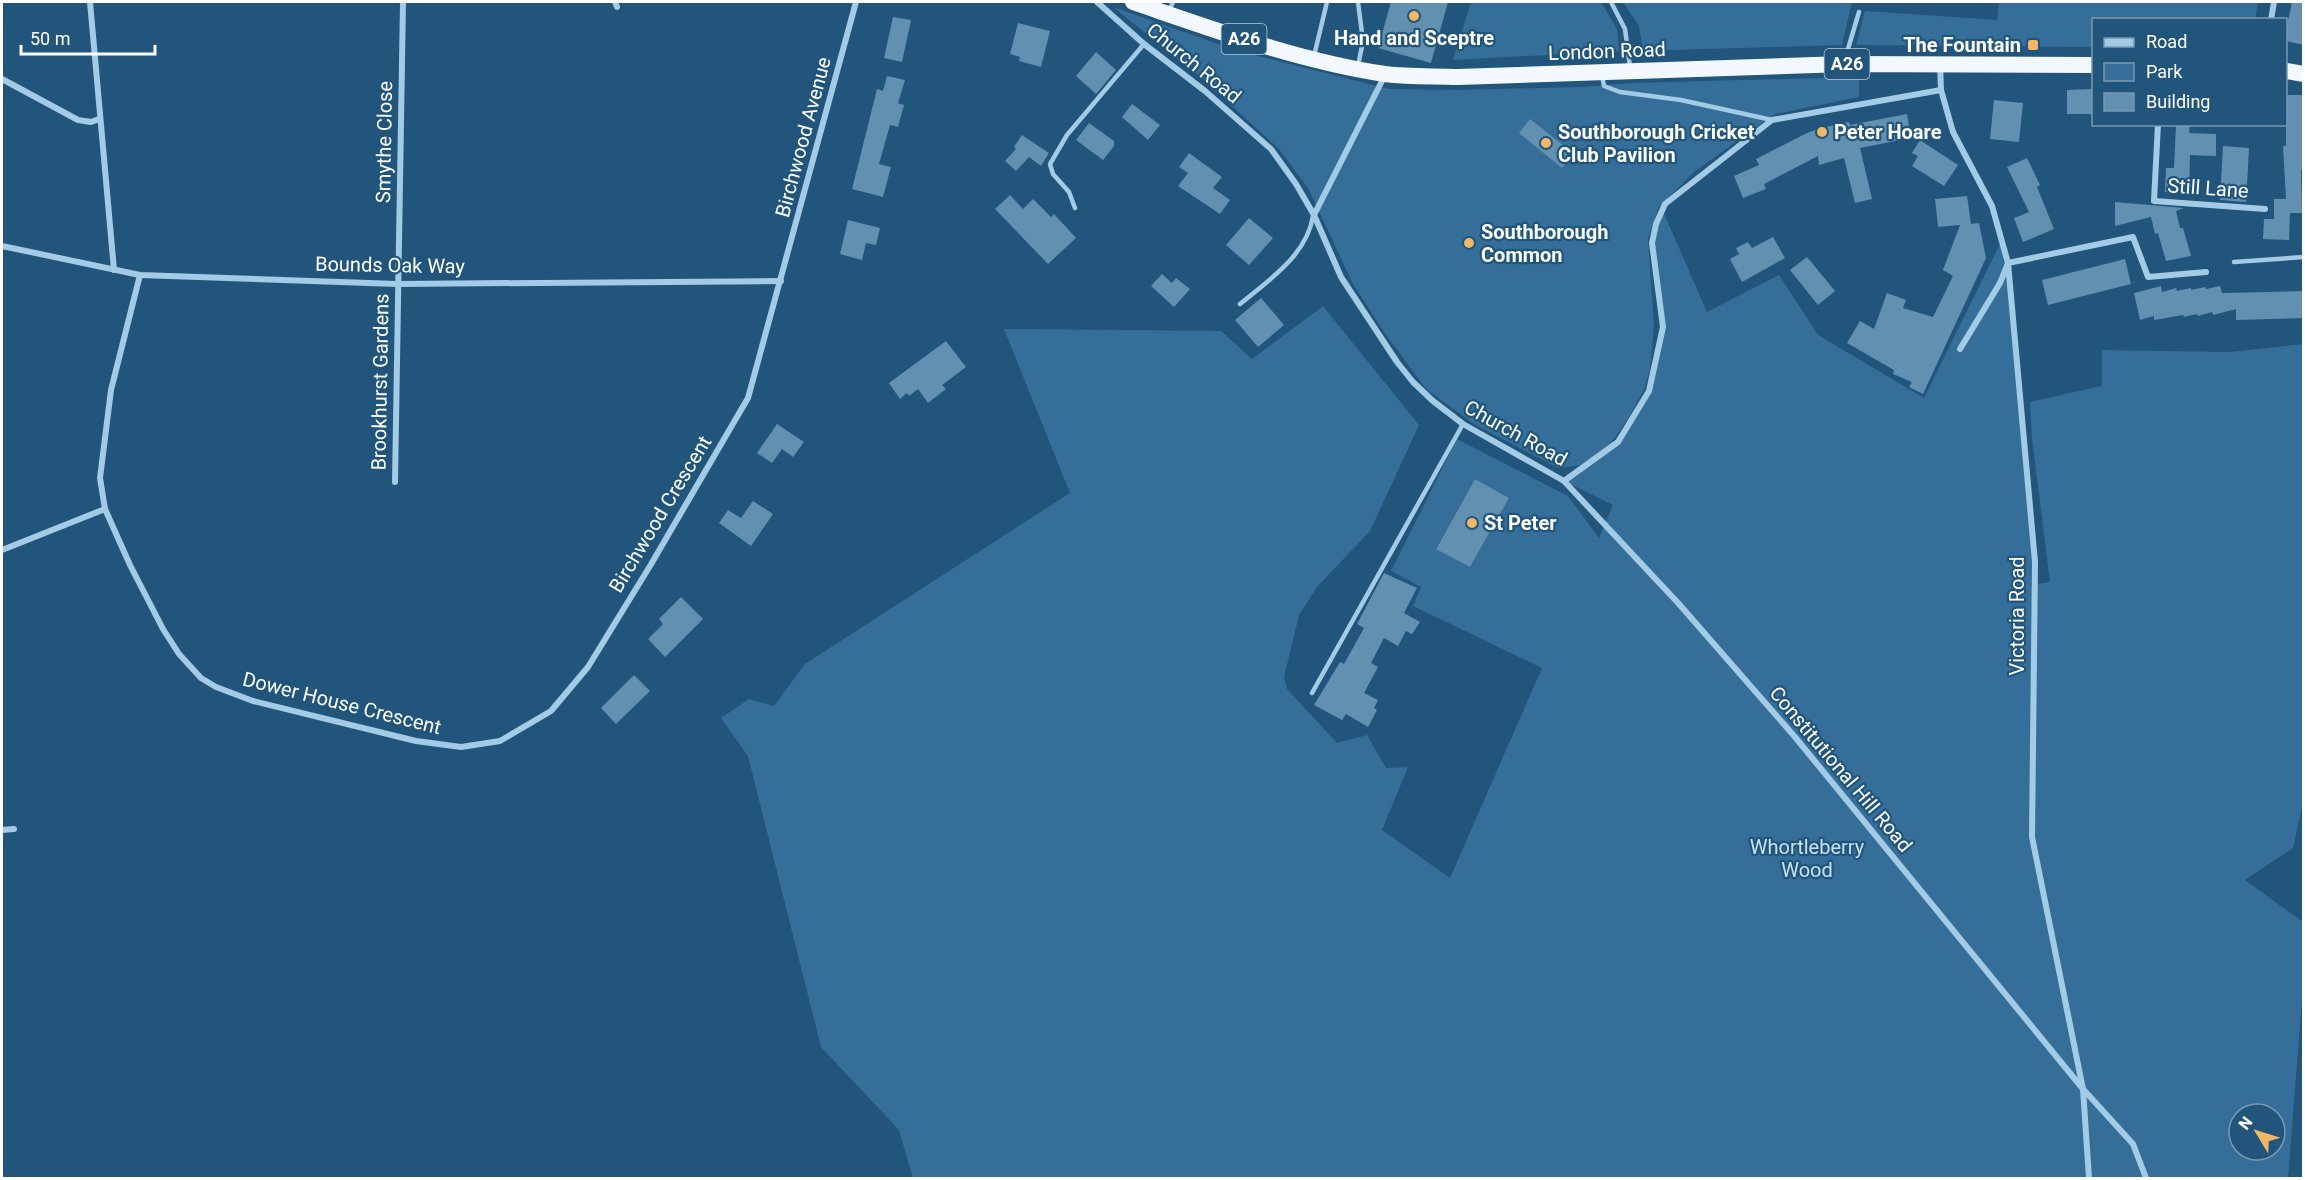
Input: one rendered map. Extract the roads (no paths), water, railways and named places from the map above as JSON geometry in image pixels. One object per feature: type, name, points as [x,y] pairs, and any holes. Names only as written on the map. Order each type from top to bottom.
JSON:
[{"type":"highway","name":"London Road","points":[[1133,2],[1170,8],[1200,26],[1313,59],[1386,74],[1458,77],[1844,64],[2092,65]]},
{"type":"highway","points":[[2287,70],[2304,74]]},
{"type":"street","points":[[90,2],[114,270]]},
{"type":"street","name":"Smythe Close","points":[[397,284],[403,2]]},
{"type":"street","name":"Birchwood Avenue","points":[[781,281],[856,2]]},
{"type":"street","name":"Church Road","points":[[1097,2],[1143,44],[1205,91],[1271,149],[1296,184],[1314,215],[1341,277],[1398,362],[1433,401],[1463,424],[1564,481],[1618,442],[1649,391],[1663,327],[1652,243],[1662,209],[1671,199],[1772,120],[1941,90]]},
{"type":"street","points":[[2271,18],[2274,2]]},
{"type":"street","name":"Victoria Road","points":[[1940,64],[1941,90],[1953,132],[1992,206],[2008,263],[2035,562],[2032,837],[2083,1089],[2089,1179]]},
{"type":"street","points":[[1314,215],[1386,74]]},
{"type":"street","points":[[2,79],[78,120],[91,122],[99,119]]},
{"type":"street","name":"Still Lane","points":[[2158,126],[2154,201],[2265,209]]},
{"type":"street","points":[[1960,349],[2000,283],[2008,263],[2133,237],[2148,277],[2206,272]]},
{"type":"street","name":"Bounds Oak Way","points":[[2,246],[140,274],[397,284],[781,281]]},
{"type":"street","name":"Dower House Crescent","points":[[140,274],[111,390],[100,478],[105,510],[130,565],[163,629],[179,654],[201,678],[216,687],[253,701],[416,741],[461,747],[500,741],[516,733]]},
{"type":"street","name":"Birchwood Crescent","points":[[516,733],[551,711],[588,667],[650,566],[748,398],[781,281]]},
{"type":"street","name":"Brookhurst Gardens","points":[[395,482],[397,284]]},
{"type":"street","name":"Constitutional Hill Road","points":[[1564,481],[1678,604],[1795,737],[2083,1089],[2133,1144],[2146,1179]]},
{"type":"street","points":[[2,550],[105,510]]},
{"type":"street","points":[[2,830],[14,829]]},
{"type":"lane","points":[[1313,59],[1327,2]]},
{"type":"lane","points":[[1357,69],[1363,41],[1358,2]]},
{"type":"lane","points":[[1611,2],[1625,28],[1630,71]]},
{"type":"lane","points":[[1844,64],[1859,12]]},
{"type":"lane","points":[[1075,208],[1069,192],[1053,174],[1050,164],[1067,135],[1143,44]]},
{"type":"lane","points":[[1602,72],[1604,86],[1620,92],[1681,100],[1772,120]]},
{"type":"lane","points":[[1240,304],[1288,262],[1305,242],[1311,230],[1314,215]]},
{"type":"lane","points":[[2234,262],[2304,257]]},
{"type":"lane","points":[[1312,693],[1463,424]]},
{"type":"place","name":"Hand and Sceptre","points":[[1414,16]]},
{"type":"place","name":"The Fountain","points":[[2033,45]]},
{"type":"place","name":"Peter Hoare","points":[[1822,132]]},
{"type":"place","name":"Southborough Cricket Club Pavilion","points":[[1546,143]]},
{"type":"place","name":"Southborough Common","points":[[1469,243]]},
{"type":"place","name":"St Peter","points":[[1472,523]]},
{"type":"park label","name":"Whortleberry Wood","points":[[1807,858]]}]
